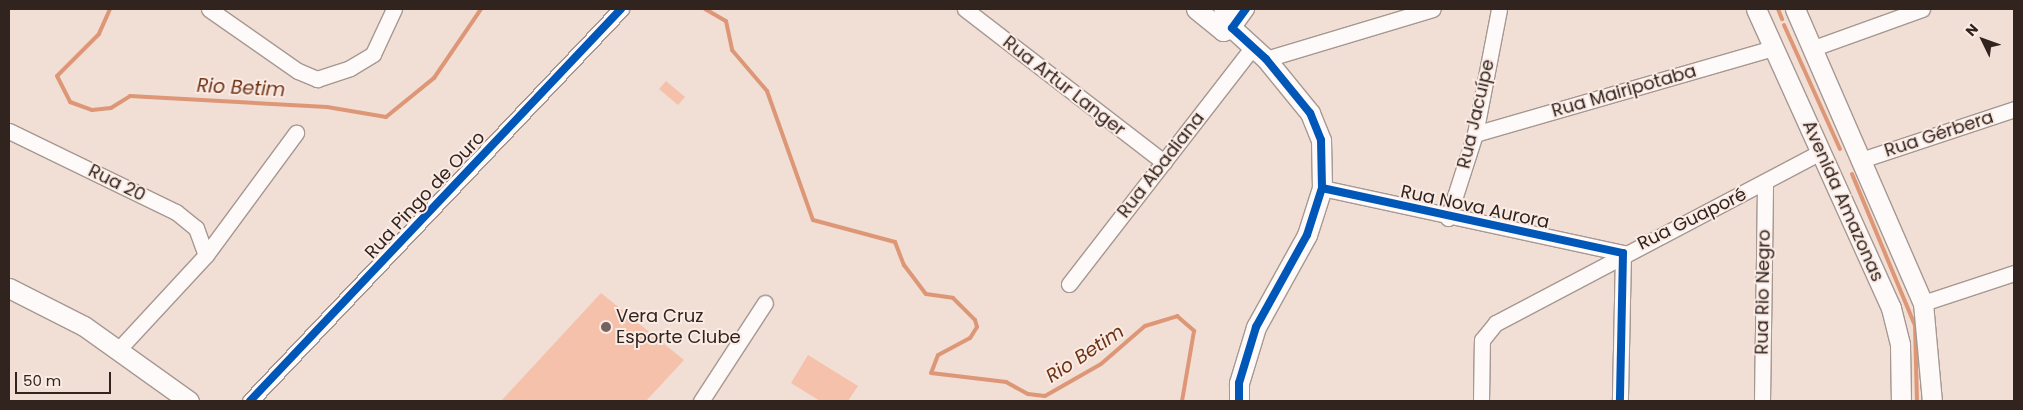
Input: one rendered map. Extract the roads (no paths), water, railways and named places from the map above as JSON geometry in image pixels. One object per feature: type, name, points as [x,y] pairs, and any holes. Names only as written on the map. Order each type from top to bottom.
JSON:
[{"type":"street","points":[[209,9],[298,71],[318,79],[350,68],[373,54],[394,9]]},
{"type":"street","name":"Rua Pingo de Ouro","points":[[250,401],[621,9]]},
{"type":"street","name":"Rua Artur Langer","points":[[965,9],[1164,162]]},
{"type":"street","points":[[1196,9],[1223,31],[1232,28],[1246,9]]},
{"type":"street","points":[[1223,9],[1232,16],[1232,28],[1260,53],[1310,113],[1321,140],[1322,188],[1307,235],[1256,327],[1239,383],[1239,401]]},
{"type":"street","points":[[1260,53],[1433,9]]},
{"type":"street","name":"Rua Jacuípe","points":[[1448,218],[1475,134],[1499,9]]},
{"type":"street","name":"Avenida Amazonas","points":[[1756,9],[1891,308],[1900,345],[1901,401]]},
{"type":"street","name":"Avenida Amazonas","points":[[1795,9],[1864,159],[1923,303],[1932,401]]},
{"type":"street","points":[[1812,49],[1922,9]]},
{"type":"street","name":"Rua Mairipotaba","points":[[1475,134],[1772,48]]},
{"type":"street","name":"Rua Abadiana","points":[[1069,284],[1164,162],[1260,53]]},
{"type":"street","name":"Rua Gérbera","points":[[1864,159],[2014,108]]},
{"type":"street","name":"Rua 20","points":[[9,131],[176,212],[196,228],[206,255]]},
{"type":"street","points":[[118,350],[206,255],[296,133]]},
{"type":"street","name":"Rua Guaporé","points":[[1481,401],[1482,340],[1487,331],[1624,253],[1765,183],[1820,152]]},
{"type":"street","name":"Rua Rio Negro","points":[[1762,401],[1765,183]]},
{"type":"street","name":"Rua Nova Aurora","points":[[1322,188],[1448,218],[1624,253]]},
{"type":"street","points":[[1620,401],[1624,253]]},
{"type":"street","points":[[1923,303],[2014,273]]},
{"type":"street","points":[[9,288],[84,326],[190,401]]},
{"type":"street","points":[[701,401],[765,303]]},
{"type":"waterway","name":"Rio Betim","points":[[110,9],[99,34],[57,76],[70,102],[92,110],[111,108],[130,96],[327,107],[386,117],[434,78],[481,9]]},
{"type":"waterway","name":"Rio Betim","points":[[705,9],[726,21],[732,50],[767,91],[813,220],[895,242],[904,265],[926,294],[953,298],[975,320],[977,327],[970,338],[938,355],[931,373],[1006,382],[1028,394],[1045,396],[1101,364],[1145,326],[1177,316],[1194,331],[1182,401]]},
{"type":"waterway","points":[[1778,9],[1782,19]]},
{"type":"waterway","points":[[1784,25],[1840,149]]},
{"type":"waterway","points":[[1852,174],[1915,325],[1917,401]]},
{"type":"place","name":"Vera Cruz Esporte Clube","points":[[606,327]]}]
